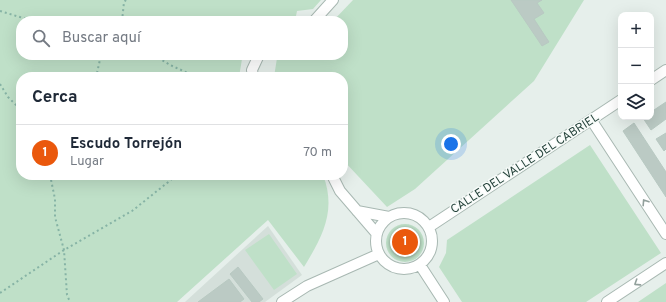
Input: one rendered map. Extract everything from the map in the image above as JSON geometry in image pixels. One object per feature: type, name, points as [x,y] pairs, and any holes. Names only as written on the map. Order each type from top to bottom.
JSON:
[{"type":"street","points":[[319,16],[333,0]]},
{"type":"street","points":[[252,72],[257,60]]},
{"type":"street","points":[[654,78],[666,70]]},
{"type":"street","name":"CALLE DEL VALLE DEL CABRIEL","points":[[429,227],[592,121],[618,102]]},
{"type":"street","points":[[592,121],[666,234]]},
{"type":"street","points":[[334,180],[340,192],[377,234]]},
{"type":"street","points":[[357,211],[388,217]]},
{"type":"street","points":[[399,213],[410,213],[420,218],[429,227],[433,236],[433,247],[428,257],[420,265],[411,269],[401,270],[391,266],[379,254],[376,242],[377,234],[381,225],[388,217],[399,213]]},
{"type":"street","points":[[282,302],[308,286],[379,254]]},
{"type":"street","points":[[607,302],[666,263]]},
{"type":"street","points":[[420,265],[444,302]]},
{"type":"path","points":[[123,16],[124,2],[126,0]]},
{"type":"path","points":[[0,12],[16,16]]},
{"type":"path","points":[[97,72],[100,60]]},
{"type":"path","points":[[162,60],[186,72]]},
{"type":"path","points":[[0,84],[8,97],[16,105]]},
{"type":"path","points":[[51,180],[55,199],[55,217],[64,250],[66,295],[70,302]]},
{"type":"path","points":[[0,292],[64,250],[132,211],[171,180]]},
{"type":"shaded area","points":[[268,226],[302,275],[265,302],[185,302]]},
{"type":"green space","points":[[0,0],[321,0],[313,9],[297,11],[296,16],[16,16],[16,60],[242,60],[240,72],[16,72],[16,180],[325,180],[327,188],[328,212],[322,234],[304,267],[268,220],[177,302],[0,302]]},
{"type":"green space","points":[[353,0],[584,0],[534,81],[415,189],[387,207],[348,165],[348,72],[275,72],[277,60],[348,60],[348,16],[338,16]]},
{"type":"green space","points":[[590,145],[661,253],[586,302],[462,302],[439,267],[446,253],[447,240]]},
{"type":"green space","points":[[401,224],[409,224],[419,229],[423,236],[423,250],[419,257],[409,262],[401,262],[391,257],[389,254],[386,247],[386,239],[391,229],[394,227]]},
{"type":"green space","points":[[269,234],[297,274],[274,290],[245,250]]},
{"type":"green space","points":[[666,283],[666,302],[638,302]]},
{"type":"building","points":[[511,0],[542,0],[537,3],[544,13],[534,19],[549,42],[542,46]]},
{"type":"building","points":[[666,102],[666,119],[651,130],[644,120],[654,120],[654,110]]},
{"type":"building","points":[[634,123],[666,172],[666,197],[623,131]]},
{"type":"building","points":[[666,133],[666,149],[664,151],[656,139]]},
{"type":"building","points":[[238,267],[263,299],[259,302],[252,302],[230,274]]},
{"type":"building","points":[[229,279],[244,299],[240,302],[198,302]]},
{"type":"place","name":"Escudo Torrejón","points":[[405,242]]}]
